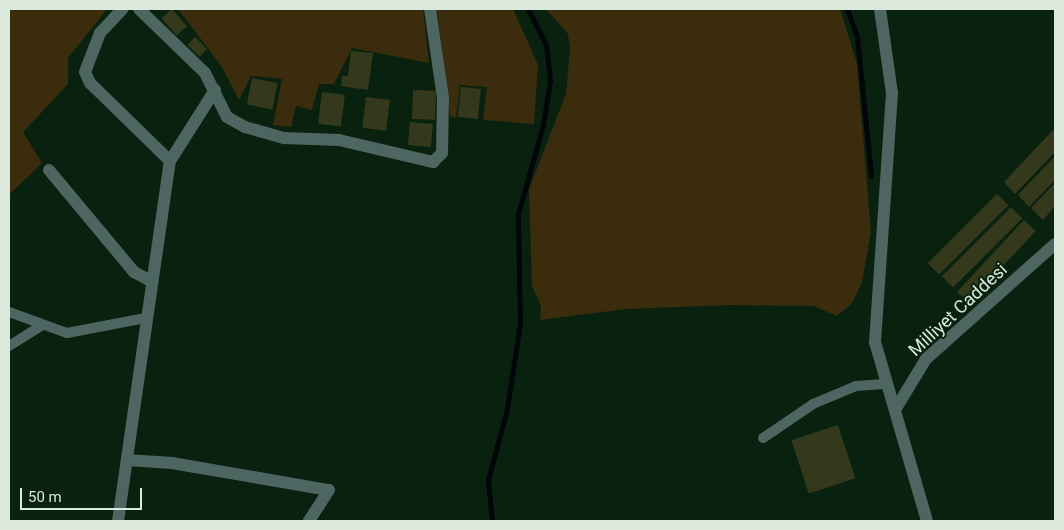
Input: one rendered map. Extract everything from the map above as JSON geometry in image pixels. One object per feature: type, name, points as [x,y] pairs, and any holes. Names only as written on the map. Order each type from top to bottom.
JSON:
[{"type":"street","points":[[122,9],[100,33],[85,72],[90,83],[170,161]]},
{"type":"street","points":[[139,9],[204,73],[228,117],[245,127],[284,138],[339,140],[433,162],[442,153],[443,98],[430,9]]},
{"type":"street","points":[[880,9],[892,93],[875,342],[927,521]]},
{"type":"street","points":[[118,521],[151,282],[170,161],[214,90]]},
{"type":"street","points":[[49,170],[134,272],[151,282]]},
{"type":"street","name":"Milliyet Caddesi","points":[[894,410],[926,359],[1055,244]]},
{"type":"street","points":[[127,460],[172,463],[329,490],[309,521]]},
{"type":"lane","points":[[9,312],[42,324],[84,333],[146,318]]},
{"type":"lane","points":[[9,346],[42,324]]},
{"type":"lane","points":[[763,438],[813,404],[856,386],[887,384]]},
{"type":"shaded area","points":[[9,9],[107,9],[68,58],[68,84],[23,132],[42,163],[9,195]]},
{"type":"shaded area","points":[[178,9],[423,9],[429,63],[352,48],[334,84],[319,84],[312,110],[296,106],[291,127],[273,125],[282,79],[251,76],[239,100],[222,67]]},
{"type":"shaded area","points":[[437,9],[513,9],[538,65],[534,124],[483,120],[487,87],[460,85],[456,118],[450,116]]},
{"type":"shaded area","points":[[546,9],[840,9],[857,63],[871,232],[862,282],[852,303],[837,316],[814,306],[731,305],[626,309],[540,320],[541,306],[532,286],[529,189],[566,94],[570,49],[568,34]]},
{"type":"building","points":[[172,9],[187,26],[177,36],[161,18]]},
{"type":"building","points":[[195,37],[207,49],[199,57],[187,45]]},
{"type":"building","points":[[351,51],[373,53],[368,90],[341,86],[342,76],[348,76]]},
{"type":"building","points":[[252,78],[278,83],[272,109],[247,105]]},
{"type":"building","points":[[461,87],[481,89],[478,119],[458,117]]},
{"type":"building","points":[[413,90],[436,91],[435,120],[412,119]]},
{"type":"building","points":[[322,92],[345,95],[341,127],[318,124]]},
{"type":"building","points":[[366,97],[390,100],[386,131],[362,128]]},
{"type":"building","points":[[410,122],[433,124],[431,147],[408,145]]},
{"type":"building","points":[[1055,128],[1055,152],[1015,194],[1004,182]]},
{"type":"building","points":[[1055,156],[1055,180],[1029,207],[1018,195]]},
{"type":"building","points":[[1055,183],[1055,206],[1043,220],[1031,208]]},
{"type":"building","points":[[997,194],[1008,205],[939,275],[928,263]]},
{"type":"building","points":[[1011,207],[1022,218],[953,288],[942,276]]},
{"type":"building","points":[[1024,220],[1036,231],[969,303],[957,292]]},
{"type":"building","points":[[838,425],[855,478],[809,493],[791,440]]},
{"type":"waterway","points":[[492,521],[488,480],[507,409],[520,323],[518,214],[543,125],[550,81],[546,45],[528,9]]},
{"type":"waterway","points":[[847,9],[857,37],[871,176]]}]
